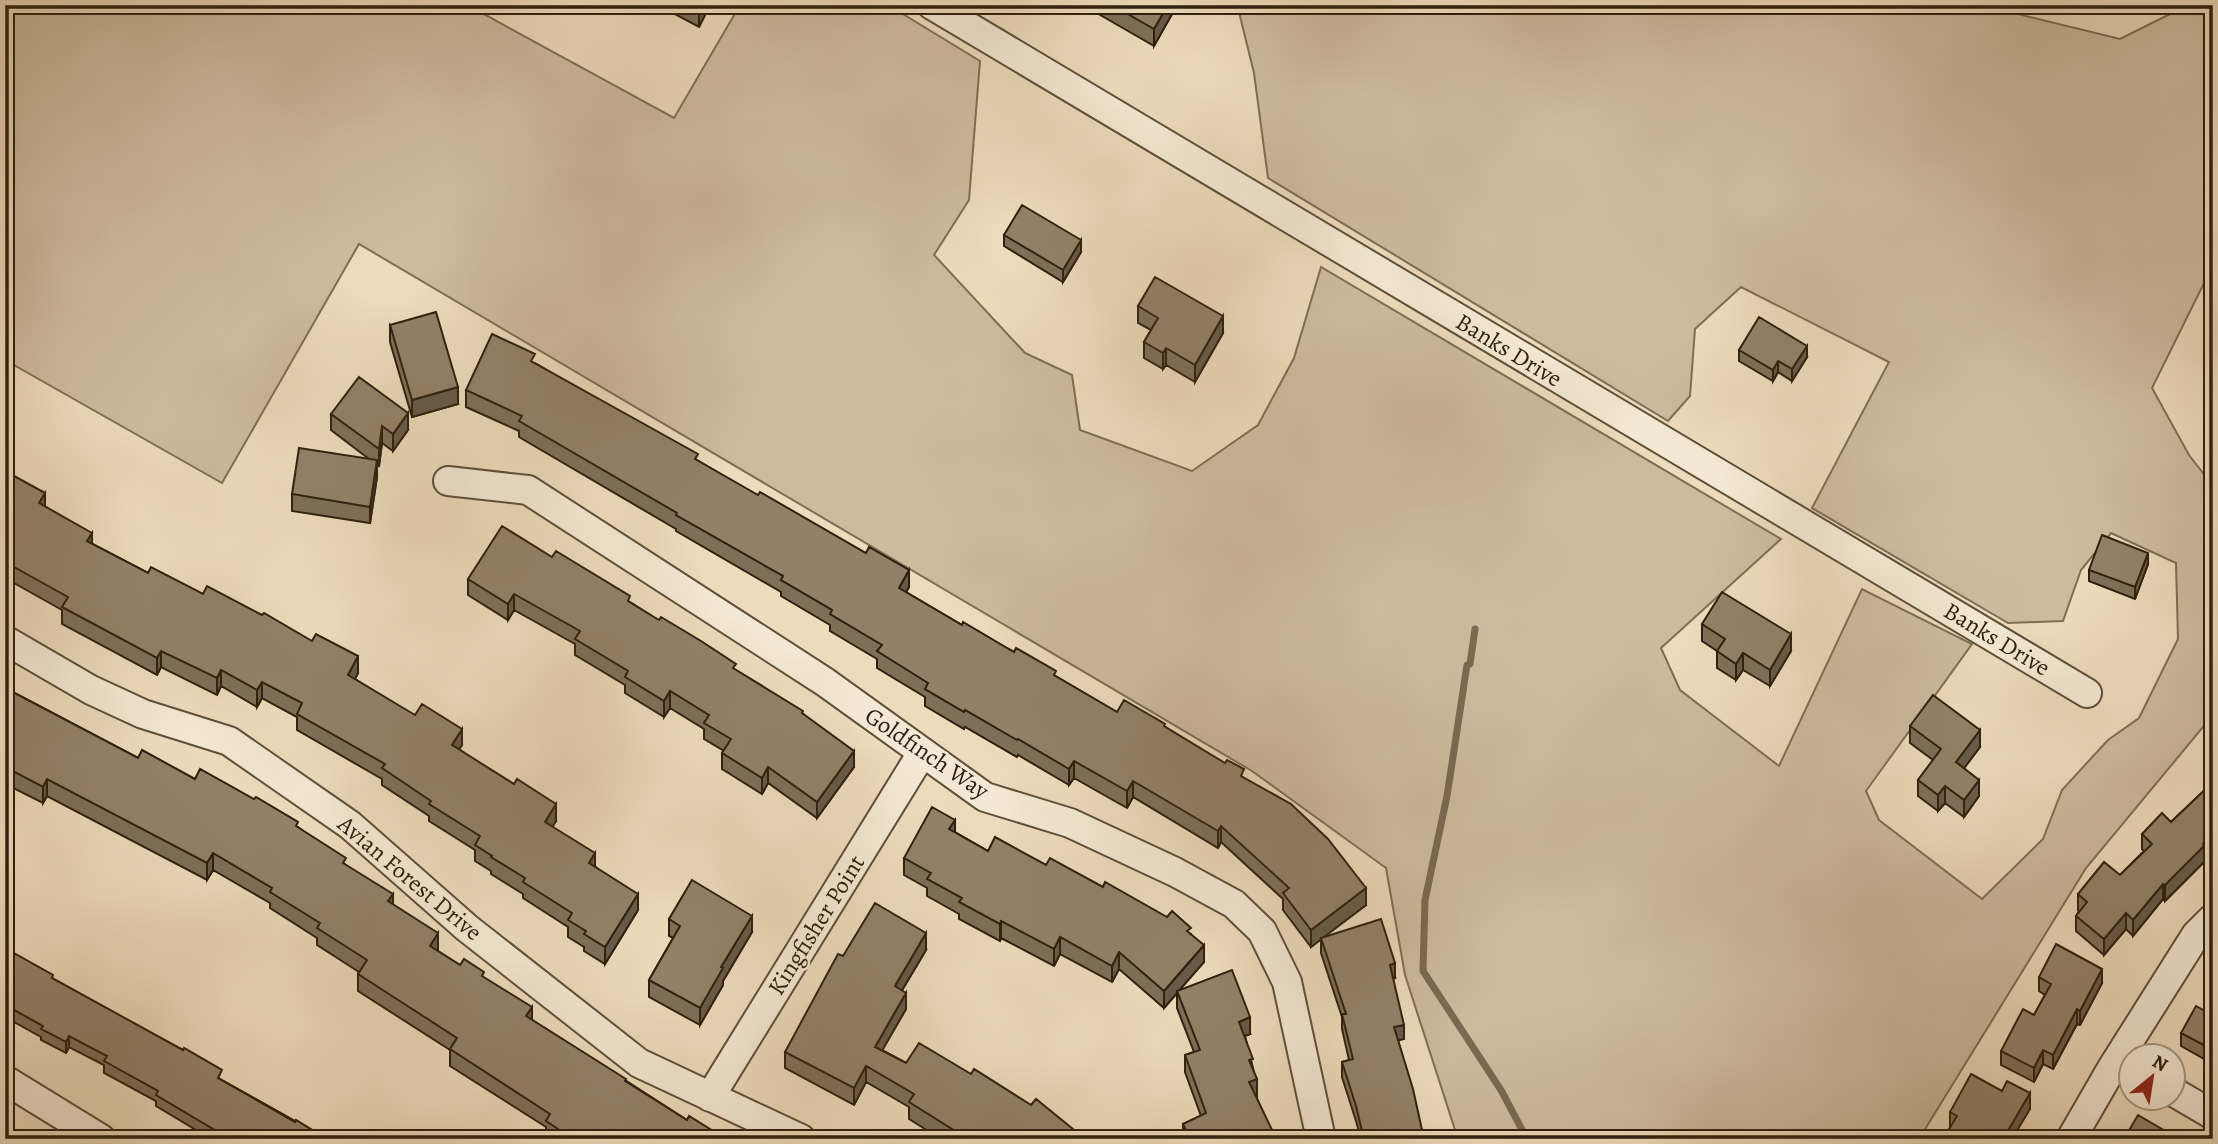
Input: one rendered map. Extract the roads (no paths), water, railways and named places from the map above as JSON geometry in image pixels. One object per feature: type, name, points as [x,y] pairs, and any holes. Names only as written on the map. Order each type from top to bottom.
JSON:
[{"type":"street","name":"Banks Drive","points":[[932,5],[2087,693]]},
{"type":"street","name":"Goldfinch Way","points":[[448,481],[528,490],[825,682],[985,797],[1070,823],[1175,872],[1234,904],[1262,931],[1287,982],[1321,1139]]},
{"type":"street","name":"Avian Forest Drive","points":[[5,640],[91,690],[143,714],[229,740],[350,825],[467,928],[639,1063],[801,1139]]},
{"type":"street","name":"Kingfisher Point","points":[[710,1097],[922,753]]},
{"type":"street","points":[[2135,1042],[2196,935],[2213,918]]},
{"type":"street","points":[[2071,1139],[2116,1074]]},
{"type":"street","points":[[5,1080],[101,1139]]},
{"type":"street","points":[[2186,1099],[2213,1115]]},
{"type":"waterway","points":[[1475,629],[1447,796],[1425,900],[1423,971],[1501,1090],[1527,1139]]}]
